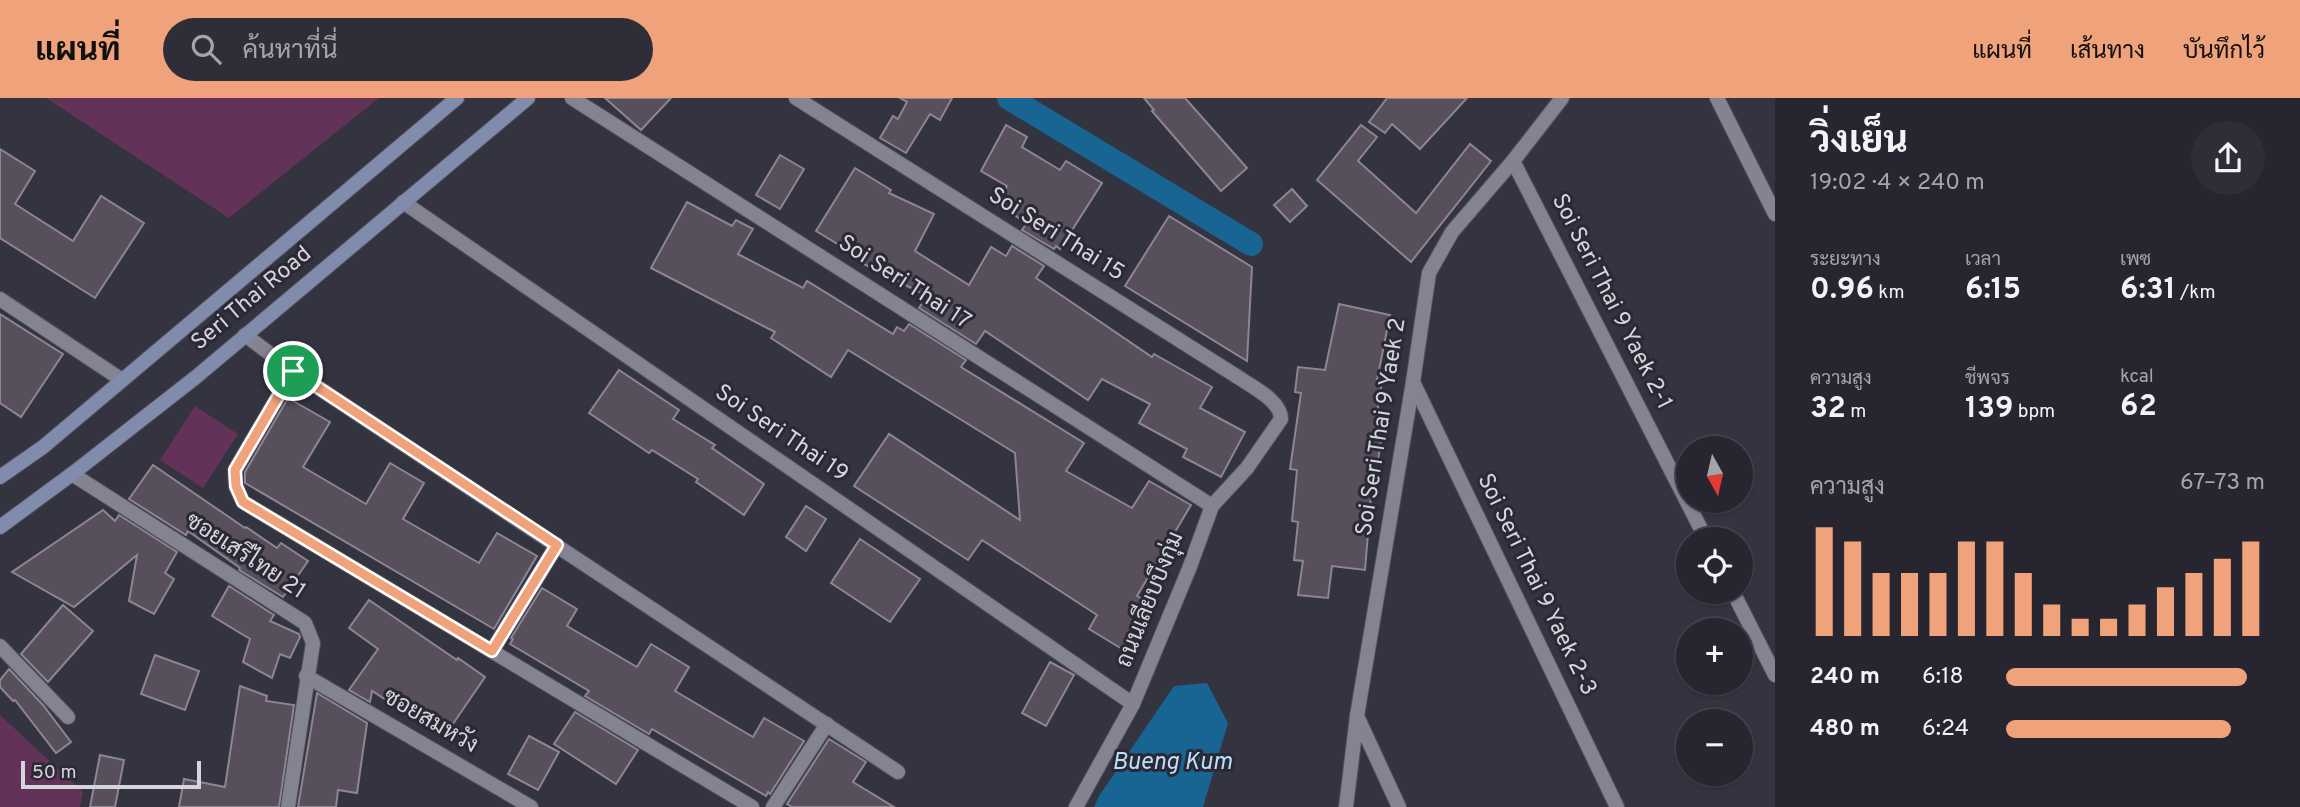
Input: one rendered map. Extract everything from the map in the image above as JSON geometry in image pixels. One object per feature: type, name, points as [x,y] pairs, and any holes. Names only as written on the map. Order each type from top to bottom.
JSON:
[{"type":"main road","name":"Seri Thai Road","points":[[0,477],[43,447],[457,98]]},
{"type":"main road","name":"Seri Thai Road","points":[[0,527],[72,474],[245,335],[527,98]]},
{"type":"street","name":"Soi Seri Thai 17","points":[[572,98],[1212,506]]},
{"type":"street","name":"Soi Seri Thai 15","points":[[796,98],[1241,379],[1275,404],[1281,412],[1281,419]]},
{"type":"street","name":"Soi Seri Thai 9 Yaek 2","points":[[1346,807],[1357,716],[1429,272],[1452,232],[1562,98]]},
{"type":"street","points":[[1717,98],[1775,214]]},
{"type":"street","name":"Soi Seri Thai 9 Yaek 2-1","points":[[1513,161],[1700,527]]},
{"type":"street","name":"Soi Seri Thai 19","points":[[403,202],[1133,704]]},
{"type":"street","points":[[0,299],[122,380]]},
{"type":"street","points":[[245,335],[293,371],[898,772]]},
{"type":"street","points":[[293,371],[235,470],[236,486],[243,502],[752,807]]},
{"type":"street","name":"Soi Seri Thai 9 Yaek 2-3","points":[[1413,382],[1617,807]]},
{"type":"street","name":"ถนนเลียบบึงกุ่ม","points":[[1076,807],[1133,704],[1212,506],[1247,468],[1281,419]]},
{"type":"street","name":"ซอยเสรีไทย 21","points":[[72,474],[305,623],[313,643],[288,807]]},
{"type":"street","points":[[492,651],[557,545]]},
{"type":"street","points":[[1738,604],[1775,675]]},
{"type":"street","points":[[0,646],[68,717]]},
{"type":"street","name":"ซอยสมหวัง","points":[[306,676],[531,807]]},
{"type":"street","points":[[1357,716],[1399,807]]},
{"type":"street","points":[[773,807],[827,724]]},
{"type":"shaded area","points":[[46,98],[379,98],[229,218]]},
{"type":"shaded area","points":[[195,406],[238,434],[203,488],[160,460]]},
{"type":"shaded area","points":[[0,715],[83,792],[80,807],[0,807]]},
{"type":"water","name":"Bueng Kum","points":[[1207,683],[1228,723],[1203,807],[1094,807],[1174,686]]},
{"type":"building","points":[[605,98],[671,98],[641,130]]},
{"type":"building","points":[[900,98],[952,98],[940,120],[930,114],[906,153],[880,138],[893,116],[898,119],[907,102]]},
{"type":"building","points":[[1144,98],[1185,98],[1247,168],[1221,191],[1152,111],[1154,110]]},
{"type":"building","points":[[1387,98],[1467,98],[1420,149],[1392,124],[1385,133],[1369,122]]},
{"type":"building","points":[[1006,125],[1027,137],[1022,147],[1060,170],[1066,161],[1102,183],[1060,249],[1056,246],[1054,249],[1022,230],[1027,223],[996,204],[1007,186],[981,171]]},
{"type":"building","points":[[1361,125],[1377,137],[1358,161],[1416,213],[1470,144],[1491,161],[1411,262],[1317,180]]},
{"type":"building","points":[[0,149],[35,171],[15,204],[73,241],[101,196],[144,223],[95,298],[0,238]]},
{"type":"building","points":[[780,155],[804,169],[780,209],[756,195]]},
{"type":"building","points":[[855,168],[891,190],[889,193],[934,214],[915,251],[969,285],[991,247],[1006,256],[1012,246],[1044,266],[1036,278],[1152,357],[1154,354],[1212,387],[1200,408],[1245,432],[1221,477],[1183,457],[1187,449],[1139,423],[1150,404],[1102,379],[1088,400],[985,331],[976,344],[919,308],[927,296],[862,263],[864,260],[816,231]]},
{"type":"building","points":[[1292,189],[1307,206],[1290,222],[1274,205]]},
{"type":"building","points":[[687,202],[732,226],[736,220],[753,229],[738,254],[803,288],[807,281],[893,334],[897,327],[904,331],[909,324],[966,360],[961,367],[1084,443],[1066,471],[1132,508],[1149,481],[1191,505],[1137,596],[1150,604],[1122,649],[1089,629],[1097,615],[982,540],[968,560],[854,486],[889,434],[1020,520],[1015,453],[848,350],[831,377],[771,338],[775,332],[651,268]]},
{"type":"building","points":[[1169,216],[1252,267],[1247,361],[1125,286]]},
{"type":"building","points":[[1339,304],[1390,315],[1377,380],[1382,381],[1374,433],[1382,434],[1378,460],[1374,460],[1365,570],[1332,566],[1328,598],[1298,595],[1303,561],[1294,560],[1298,522],[1292,521],[1297,470],[1290,469],[1301,393],[1295,392],[1298,367],[1325,370]]},
{"type":"building","points":[[0,314],[63,354],[21,417],[0,403]]},
{"type":"building","points":[[619,370],[679,410],[673,419],[715,445],[712,448],[764,484],[744,515],[696,482],[698,479],[652,450],[649,453],[589,413]]},
{"type":"building","points":[[288,398],[330,422],[303,467],[366,504],[390,463],[424,483],[403,519],[479,563],[497,533],[537,556],[494,629],[245,483],[245,472]]},
{"type":"building","points":[[153,465],[277,548],[281,543],[308,561],[283,597],[239,570],[240,568],[188,531],[186,535],[129,499]]},
{"type":"building","points":[[806,506],[826,519],[806,551],[786,537]]},
{"type":"building","points":[[103,510],[115,521],[119,515],[177,552],[165,573],[174,579],[154,614],[129,601],[137,555],[74,607],[12,572]]},
{"type":"building","points":[[860,539],[920,579],[890,622],[831,583]]},
{"type":"building","points":[[229,586],[274,615],[270,621],[299,634],[290,658],[280,654],[272,678],[243,662],[250,639],[212,616]]},
{"type":"building","points":[[542,588],[577,609],[567,626],[637,667],[651,644],[689,667],[675,691],[753,737],[764,718],[804,741],[770,794],[768,792],[766,796],[652,729],[649,734],[585,696],[589,691],[510,644],[513,639],[511,638]]},
{"type":"building","points":[[369,600],[485,677],[444,737],[372,691],[370,702],[349,690],[378,649],[349,628]]},
{"type":"building","points":[[63,605],[93,631],[48,682],[21,654]]},
{"type":"building","points":[[155,655],[199,671],[185,710],[141,694]]},
{"type":"building","points":[[1050,662],[1074,675],[1046,726],[1022,713]]},
{"type":"building","points":[[9,669],[43,705],[71,742],[56,753],[15,700],[0,687],[0,680]]},
{"type":"building","points":[[240,686],[267,696],[266,701],[294,705],[279,807],[179,807],[184,779],[225,787]]},
{"type":"building","points":[[317,693],[367,723],[357,793],[338,790],[336,807],[298,807]]},
{"type":"building","points":[[575,712],[638,750],[616,784],[554,744]]},
{"type":"building","points":[[529,736],[559,752],[538,790],[508,774]]},
{"type":"building","points":[[829,739],[866,762],[853,782],[894,807],[792,807],[787,804]]},
{"type":"building","points":[[100,755],[124,760],[115,807],[90,807]]},
{"type":"waterway","points":[[1009,98],[1251,244]]},
{"type":"route","points":[[293,371],[557,545],[492,651],[243,502],[234,478],[235,470],[293,371]]}]
